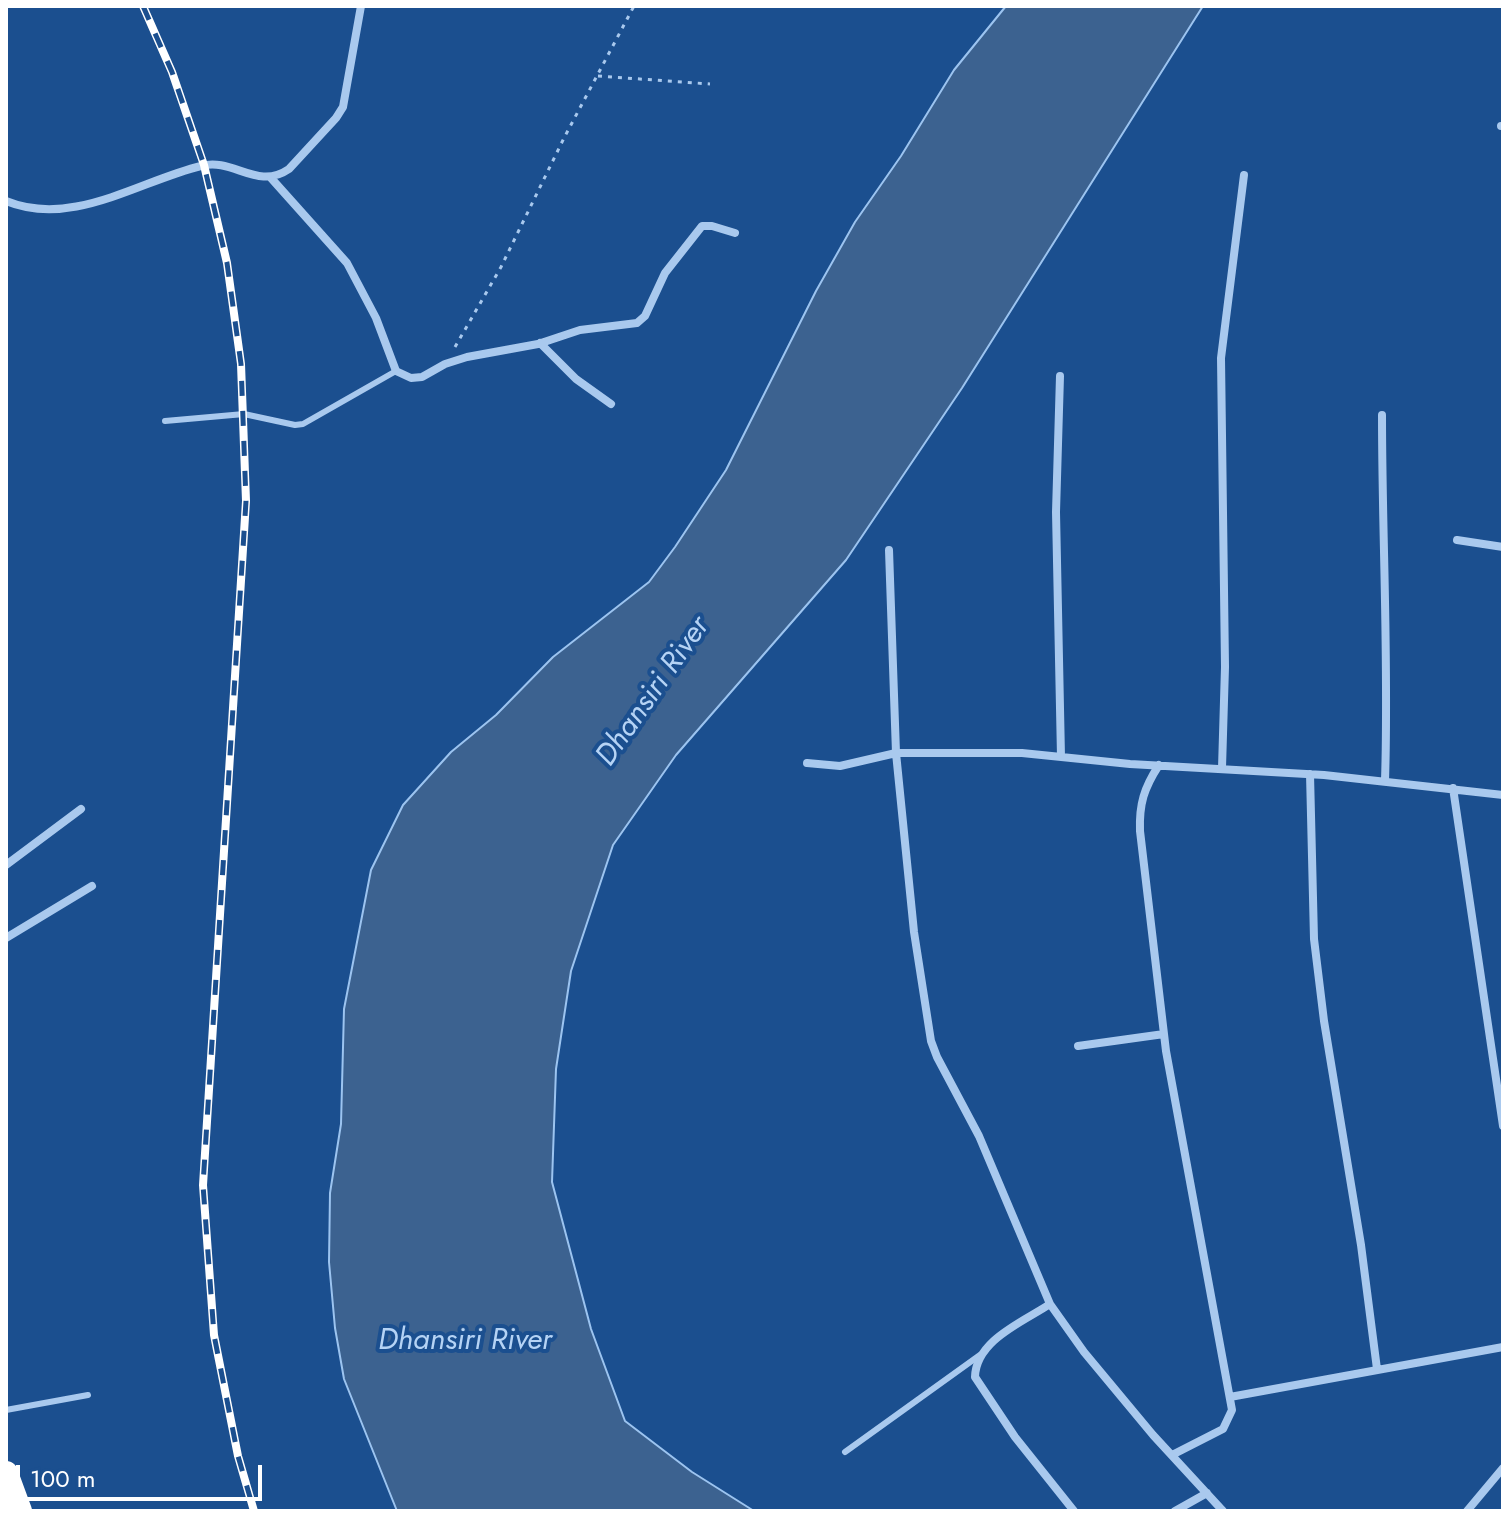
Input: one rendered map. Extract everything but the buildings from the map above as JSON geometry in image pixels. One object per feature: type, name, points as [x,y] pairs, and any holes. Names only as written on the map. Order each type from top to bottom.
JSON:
[{"type":"highway","points":[[6,1473],[20,1511]]},
{"type":"street","points":[[271,178],[289,169],[343,107],[361,6]]},
{"type":"street","points":[[6,201],[59,209],[88,205],[204,165],[271,178],[347,263],[376,318],[396,371],[403,376],[422,377],[445,364],[467,357],[540,343],[580,330],[637,323],[645,316],[665,273],[702,226],[735,233]]},
{"type":"street","points":[[1222,768],[1225,667],[1221,358],[1244,175]]},
{"type":"street","points":[[540,343],[576,379],[611,404]]},
{"type":"street","points":[[1060,376],[1056,512],[1061,757]]},
{"type":"street","points":[[1382,415],[1382,520],[1388,644],[1385,781]]},
{"type":"street","points":[[1457,540],[1503,547]]},
{"type":"street","points":[[889,550],[896,753],[914,932],[931,1041],[979,1136],[1050,1304],[1084,1352],[1223,1511]]},
{"type":"street","points":[[807,763],[840,766],[896,753],[978,751],[1310,774],[1503,795]]},
{"type":"street","points":[[1159,765],[1147,783],[1139,811],[1164,1034],[1232,1410],[1223,1429],[1172,1455]]},
{"type":"street","points":[[1310,774],[1314,939],[1377,1369]]},
{"type":"street","points":[[1453,788],[1503,1126]]},
{"type":"street","points":[[6,865],[81,809]]},
{"type":"street","points":[[6,938],[92,886]]},
{"type":"street","points":[[1078,1046],[1164,1034]]},
{"type":"street","points":[[1050,1304],[991,1343],[980,1355],[975,1368],[978,1385],[1074,1511]]},
{"type":"street","points":[[1230,1397],[1503,1347]]},
{"type":"street","points":[[1467,1511],[1503,1468]]},
{"type":"street","points":[[1175,1511],[1207,1493]]},
{"type":"lane","points":[[165,421],[244,414],[303,424],[396,371]]},
{"type":"lane","points":[[845,1452],[980,1355]]},
{"type":"lane","points":[[6,1410],[88,1395]]},
{"type":"path","points":[[445,364],[501,267],[634,6]]},
{"type":"path","points":[[598,76],[710,84]]},
{"type":"water","name":"Dhansiri River","points":[[1006,6],[1203,6],[962,388],[846,560],[676,755],[613,845],[571,971],[556,1069],[552,1182],[591,1329],[625,1421],[692,1472],[754,1511],[397,1511],[344,1379],[335,1328],[329,1262],[330,1193],[341,1124],[344,1009],[371,870],[403,805],[451,752],[496,715],[553,657],[649,582],[675,547],[726,470],[816,291],[855,222],[901,156],[954,70]]},
{"type":"railway","points":[[143,6],[172,72],[204,165],[227,263],[241,364],[246,501],[203,1185],[214,1335],[238,1456],[254,1511]]}]
